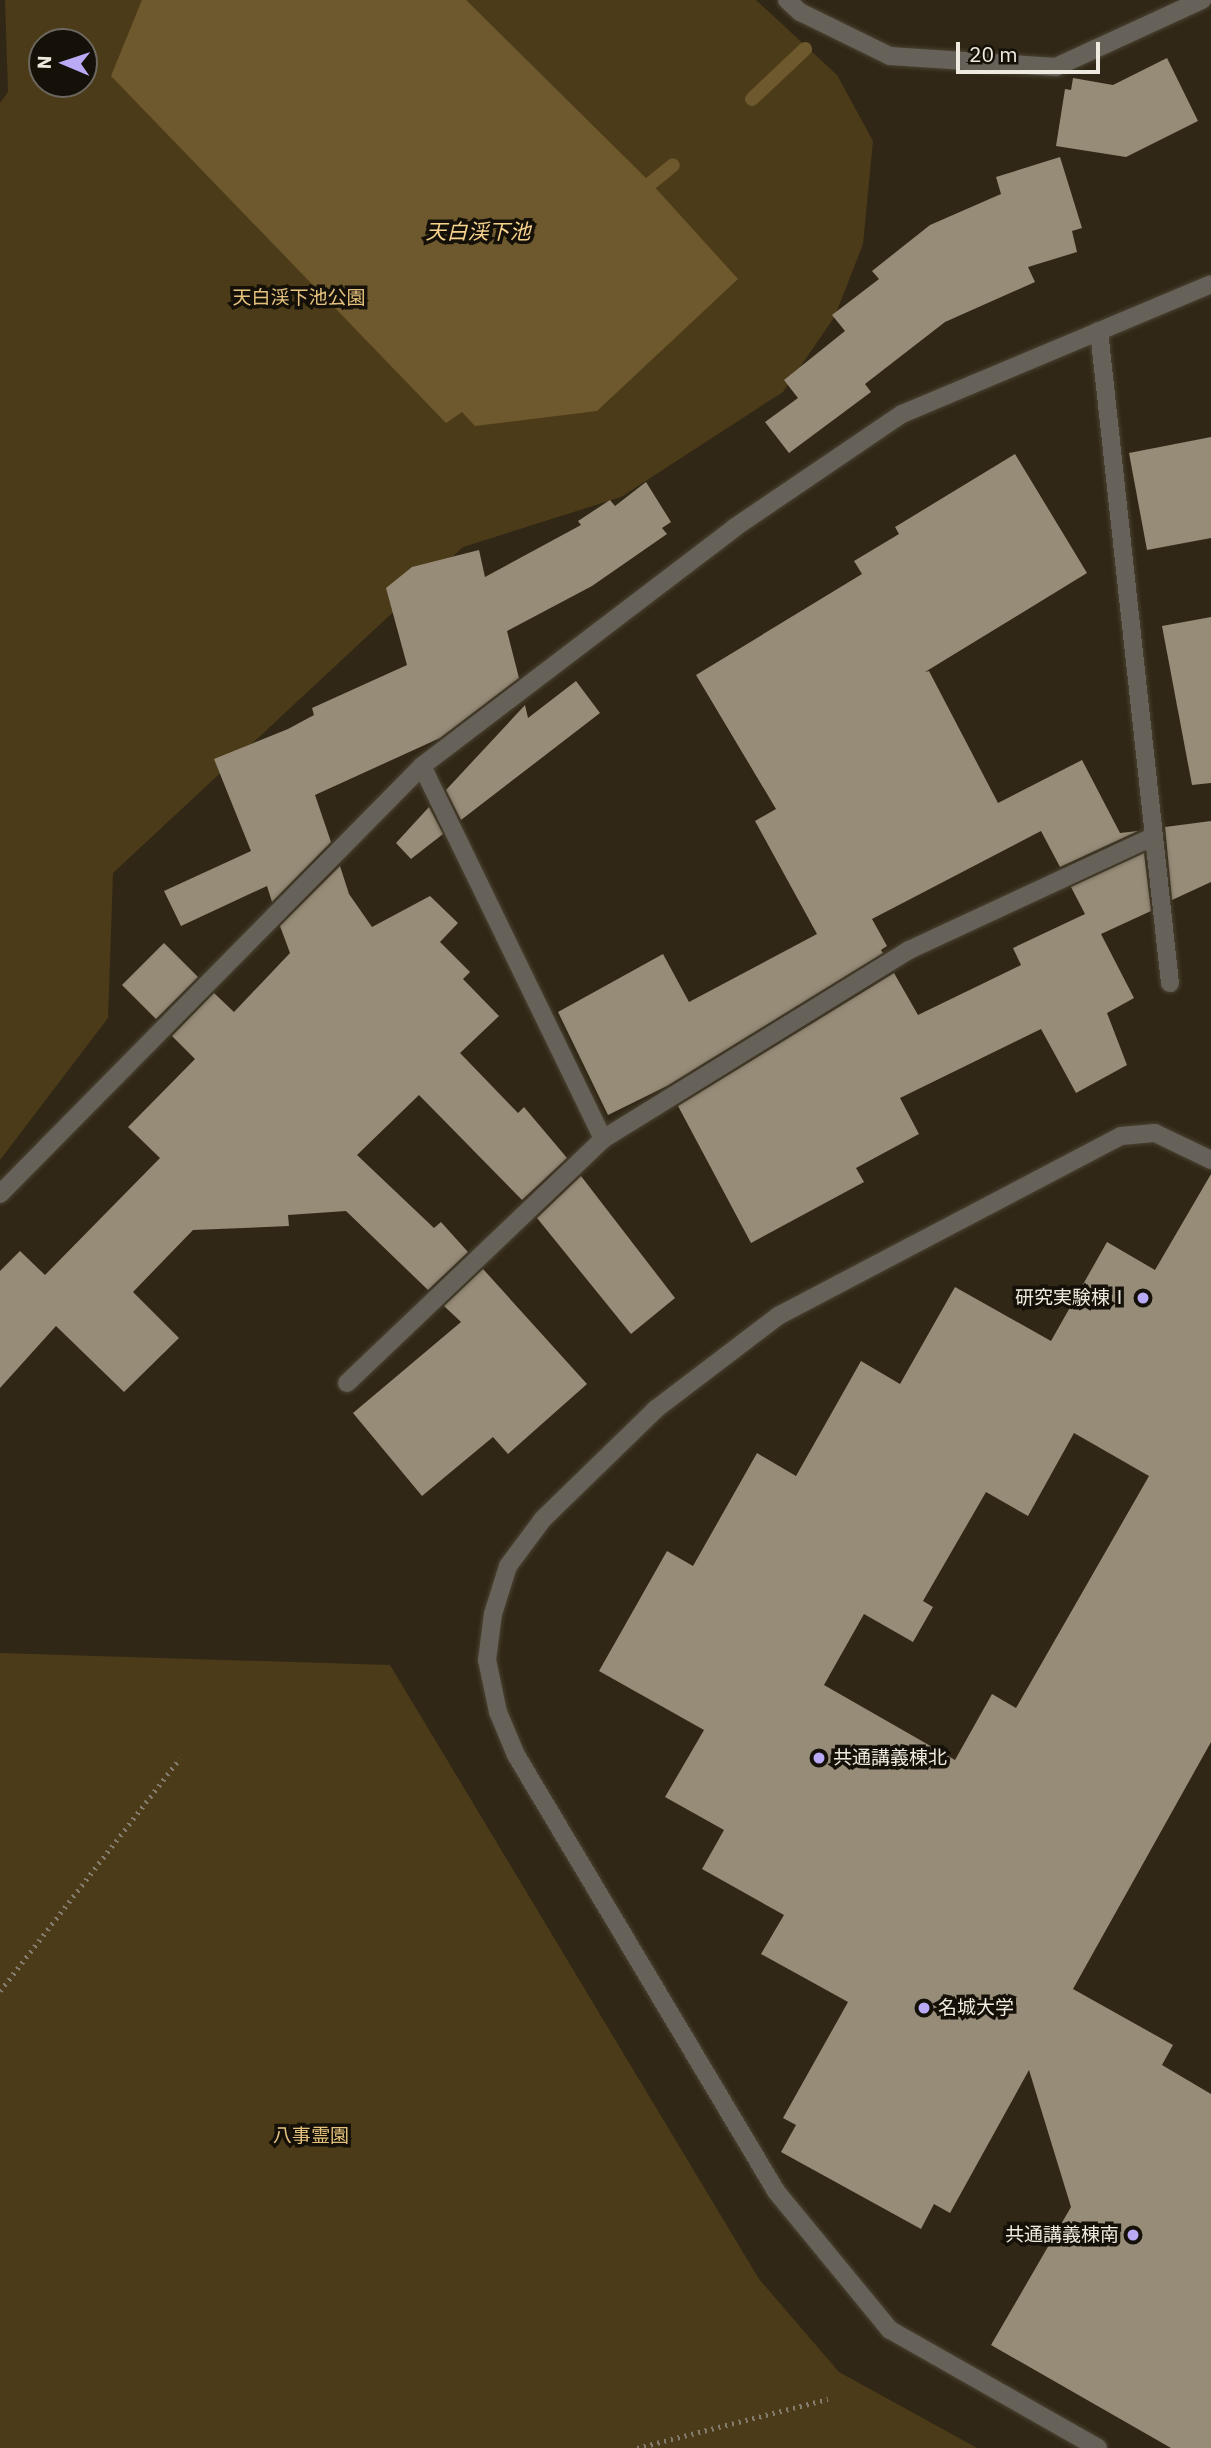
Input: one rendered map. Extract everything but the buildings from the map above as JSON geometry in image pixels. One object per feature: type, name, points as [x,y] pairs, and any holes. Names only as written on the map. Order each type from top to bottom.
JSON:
[{"type":"street","points":[[800,4],[890,56],[1056,67],[1202,0]]},
{"type":"street","points":[[0,1194],[422,766],[734,528],[902,414],[1211,284]]},
{"type":"street","points":[[1098,331],[1170,983]]},
{"type":"street","points":[[422,766],[603,1139]]},
{"type":"street","points":[[347,1383],[603,1139],[909,950],[1152,837]]},
{"type":"street","points":[[1098,2448],[890,2330],[776,2191],[516,1755],[498,1712],[486,1660],[493,1614],[508,1566],[543,1519],[656,1409],[778,1317],[1121,1136],[1155,1133],[1211,1160]]},
{"type":"path","points":[[0,1991],[180,1758]]},
{"type":"path","points":[[637,2448],[828,2399]]},
{"type":"green space","name":"天白渓下池公園","points":[[5,0],[756,0],[837,75],[873,141],[863,244],[835,316],[783,392],[621,497],[463,547],[113,873],[108,1018],[0,1160],[0,103],[8,92]]},
{"type":"green space","name":"八事霊園","points":[[0,1653],[390,1665],[759,2279],[839,2372],[977,2448],[0,2448]]},
{"type":"water","name":"天白渓下池","points":[[142,0],[466,0],[651,183],[738,279],[597,411],[475,426],[462,412],[446,423],[111,76]]},
{"type":"waterway","points":[[752,99],[805,49]]},
{"type":"waterway","points":[[651,183],[673,165]]},
{"type":"place","name":"研究実験棟Ⅰ","points":[[1143,1298]]},
{"type":"place","name":"共通講義棟北","points":[[819,1758]]},
{"type":"place","name":"名城大学","points":[[924,2008]]},
{"type":"place","name":"共通講義棟南","points":[[1133,2235]]}]
